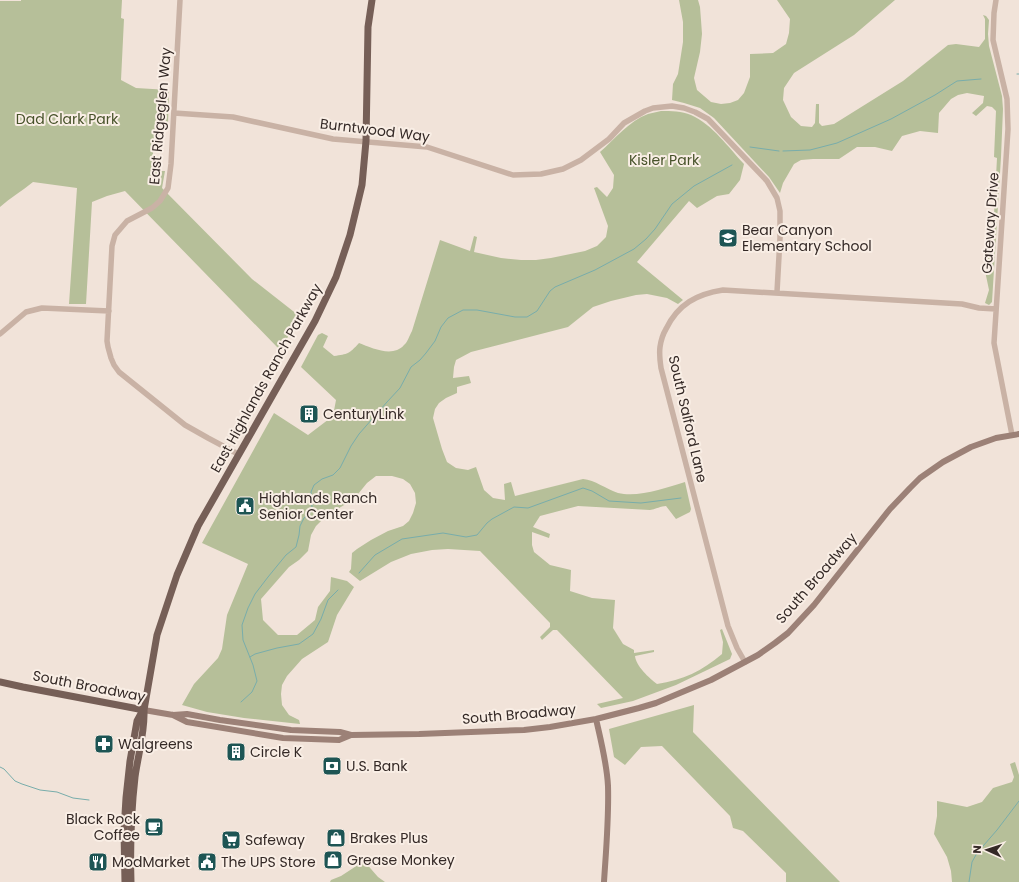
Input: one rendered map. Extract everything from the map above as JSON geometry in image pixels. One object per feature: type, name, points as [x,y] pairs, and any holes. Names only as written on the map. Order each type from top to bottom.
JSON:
[{"type":"main road","name":"East Highlands Ranch Parkway","points":[[144,710],[157,636],[177,575],[198,526],[315,321],[336,277],[350,234],[362,185],[366,142],[368,27],[372,0]]},
{"type":"main road","name":"South Broadway","points":[[0,682],[173,715],[186,722],[283,738],[339,740],[351,735],[524,730],[596,719],[625,712],[656,703],[710,680],[758,655],[788,633],[814,605],[890,509],[920,478],[959,453],[984,442],[1012,434],[1019,434]]},
{"type":"main road","points":[[125,882],[124,831],[130,761],[137,721],[144,710]]},
{"type":"main road","points":[[132,882],[130,845],[132,799],[144,722],[144,710]]},
{"type":"main road","points":[[596,719],[608,785],[608,815],[604,882]]},
{"type":"street","name":"East Ridgeglen Way","points":[[180,0],[171,164],[168,188],[160,201],[152,208],[127,221],[115,235],[112,246],[108,347],[114,366],[119,372],[185,425],[238,454]]},
{"type":"street","name":"Gateway Drive","points":[[996,0],[993,40],[1007,100],[1008,129],[994,342],[1012,434]]},
{"type":"street","name":"Burntwood Way","points":[[174,114],[233,117],[333,138],[427,147],[513,175],[541,174],[563,169],[581,160],[609,139],[624,123],[645,111],[659,107],[672,106],[684,108],[708,119],[767,181],[777,198],[780,211],[777,292]]},
{"type":"street","name":"South Salford Lane","points":[[745,662],[737,648],[728,626],[661,368],[660,346],[670,320],[678,310],[689,301],[710,292],[723,290],[962,304],[979,308],[996,309]]},
{"type":"street","points":[[0,334],[26,312],[42,308],[109,311]]},
{"type":"green space","name":"Dad Clark Park","points":[[122,0],[121,18],[124,19],[121,80],[136,88],[169,90],[168,124],[155,124],[152,168],[154,171],[165,171],[162,188],[252,279],[298,315],[278,358],[278,348],[125,191],[92,202],[86,304],[69,304],[77,188],[33,182],[0,207],[0,1]]},
{"type":"green space","points":[[679,0],[698,0],[702,34],[700,52],[694,78],[697,90],[711,102],[721,104],[738,100],[744,93],[750,77],[750,54],[773,53],[786,44],[789,33],[790,19],[777,0],[895,0],[854,35],[794,73],[784,88],[783,100],[791,117],[801,126],[812,127],[815,123],[816,104],[819,104],[819,123],[822,126],[834,124],[903,81],[948,45],[956,44],[979,47],[985,39],[985,19],[983,15],[986,16],[989,20],[989,46],[1002,96],[1003,109],[992,302],[989,305],[985,303],[989,290],[984,266],[993,233],[997,158],[994,157],[996,111],[992,107],[987,106],[976,116],[972,113],[983,103],[984,96],[967,93],[958,95],[951,99],[939,113],[938,133],[920,131],[902,136],[892,151],[875,147],[857,147],[839,159],[801,160],[794,164],[783,183],[780,193],[769,177],[714,118],[700,108],[672,100],[673,84],[678,74],[683,42],[683,22]]},
{"type":"green space","name":"Kisler Park","points":[[661,111],[684,113],[699,119],[720,137],[744,164],[740,180],[729,194],[717,196],[697,208],[689,201],[637,262],[683,300],[678,304],[667,298],[647,294],[611,301],[593,307],[568,327],[471,352],[456,360],[453,378],[469,376],[471,383],[457,387],[457,393],[439,403],[435,409],[433,418],[447,462],[456,468],[468,470],[476,467],[484,490],[493,498],[505,500],[504,484],[511,482],[515,496],[583,479],[592,481],[618,493],[626,494],[652,492],[685,482],[691,509],[690,512],[676,519],[666,506],[650,510],[578,506],[540,516],[533,527],[550,534],[549,538],[532,532],[532,545],[534,552],[550,565],[571,570],[570,591],[592,598],[615,600],[613,628],[623,644],[634,650],[634,653],[654,650],[654,652],[635,656],[640,668],[657,684],[692,674],[722,654],[723,642],[720,630],[722,629],[732,654],[730,659],[676,685],[633,701],[601,708],[597,704],[623,698],[557,630],[553,630],[542,640],[540,637],[550,627],[550,623],[480,551],[448,549],[411,554],[391,562],[360,581],[349,572],[351,569],[352,553],[388,531],[403,526],[409,521],[416,503],[415,493],[410,484],[403,479],[392,476],[376,476],[367,483],[354,499],[326,516],[316,526],[311,535],[308,551],[289,567],[261,599],[263,620],[278,635],[297,635],[315,620],[318,607],[330,591],[331,577],[347,581],[354,587],[337,615],[328,642],[302,659],[287,676],[282,685],[282,705],[289,715],[299,720],[300,724],[244,718],[207,712],[182,705],[194,684],[218,658],[222,649],[227,615],[248,564],[202,543],[274,413],[308,435],[333,416],[336,400],[301,367],[318,335],[322,333],[328,336],[323,347],[334,356],[348,353],[359,343],[382,351],[394,351],[399,349],[407,342],[412,331],[440,240],[470,251],[474,236],[477,237],[474,252],[501,258],[521,260],[551,258],[585,251],[597,246],[606,237],[608,226],[594,188],[597,187],[607,197],[613,188],[614,175],[600,152],[635,121],[648,114]]},
{"type":"green space","points":[[694,705],[693,732],[840,882],[786,882],[786,873],[743,831],[733,828],[730,816],[662,746],[641,747],[625,765],[614,757],[609,729]]},
{"type":"green space","points":[[1015,762],[1019,775],[1019,882],[952,882],[947,857],[934,834],[937,816],[937,801],[967,807],[982,802],[993,788],[1012,782],[1014,777],[1010,764]]},
{"type":"green space","points":[[364,861],[378,877],[385,882],[330,882],[331,880],[341,876]]},
{"type":"waterway","points":[[783,151],[810,150],[837,143],[891,119],[957,81],[981,79]]},
{"type":"waterway","points":[[750,147],[779,151]]},
{"type":"waterway","points":[[241,702],[252,692],[257,681],[253,665],[243,640],[242,625],[255,594],[286,555],[296,547],[300,526],[304,518],[310,513],[312,507],[311,492],[314,485],[322,479],[333,475],[340,468],[359,434],[400,388],[411,367],[426,353],[435,341],[441,327],[448,318],[463,310],[477,310],[515,317],[527,317],[537,311],[550,291],[555,287],[595,270],[634,249],[655,229],[672,204],[694,186],[732,165]]},
{"type":"waterway","points":[[359,573],[375,555],[402,539],[443,533],[466,537],[477,535],[492,519],[514,507],[528,508],[583,488],[592,491],[609,501],[641,503],[681,498]]},
{"type":"waterway","points":[[250,657],[255,654],[277,648],[299,644],[313,634],[321,619],[328,600],[338,590]]},
{"type":"waterway","points":[[0,767],[4,769],[15,781],[22,784],[40,790],[57,792],[73,798],[89,800]]},
{"type":"waterway","points":[[969,882],[972,862],[977,853],[1019,801]]},
{"type":"place","name":"Bear Canyon Elementary School","points":[[728,238]]},
{"type":"place","name":"CenturyLink","points":[[309,414]]},
{"type":"place","name":"Highlands Ranch Senior Center","points":[[245,506]]},
{"type":"place","name":"Walgreens","points":[[104,744]]},
{"type":"place","name":"Circle K","points":[[236,752]]},
{"type":"place","name":"U.S. Bank","points":[[332,766]]},
{"type":"place","name":"Black Rock Coffee","points":[[154,827]]},
{"type":"place","name":"Brakes Plus","points":[[336,838]]},
{"type":"place","name":"Safeway","points":[[231,840]]},
{"type":"place","name":"Grease Monkey","points":[[333,860]]},
{"type":"place","name":"ModMarket","points":[[98,862]]},
{"type":"place","name":"The UPS Store","points":[[207,862]]}]
